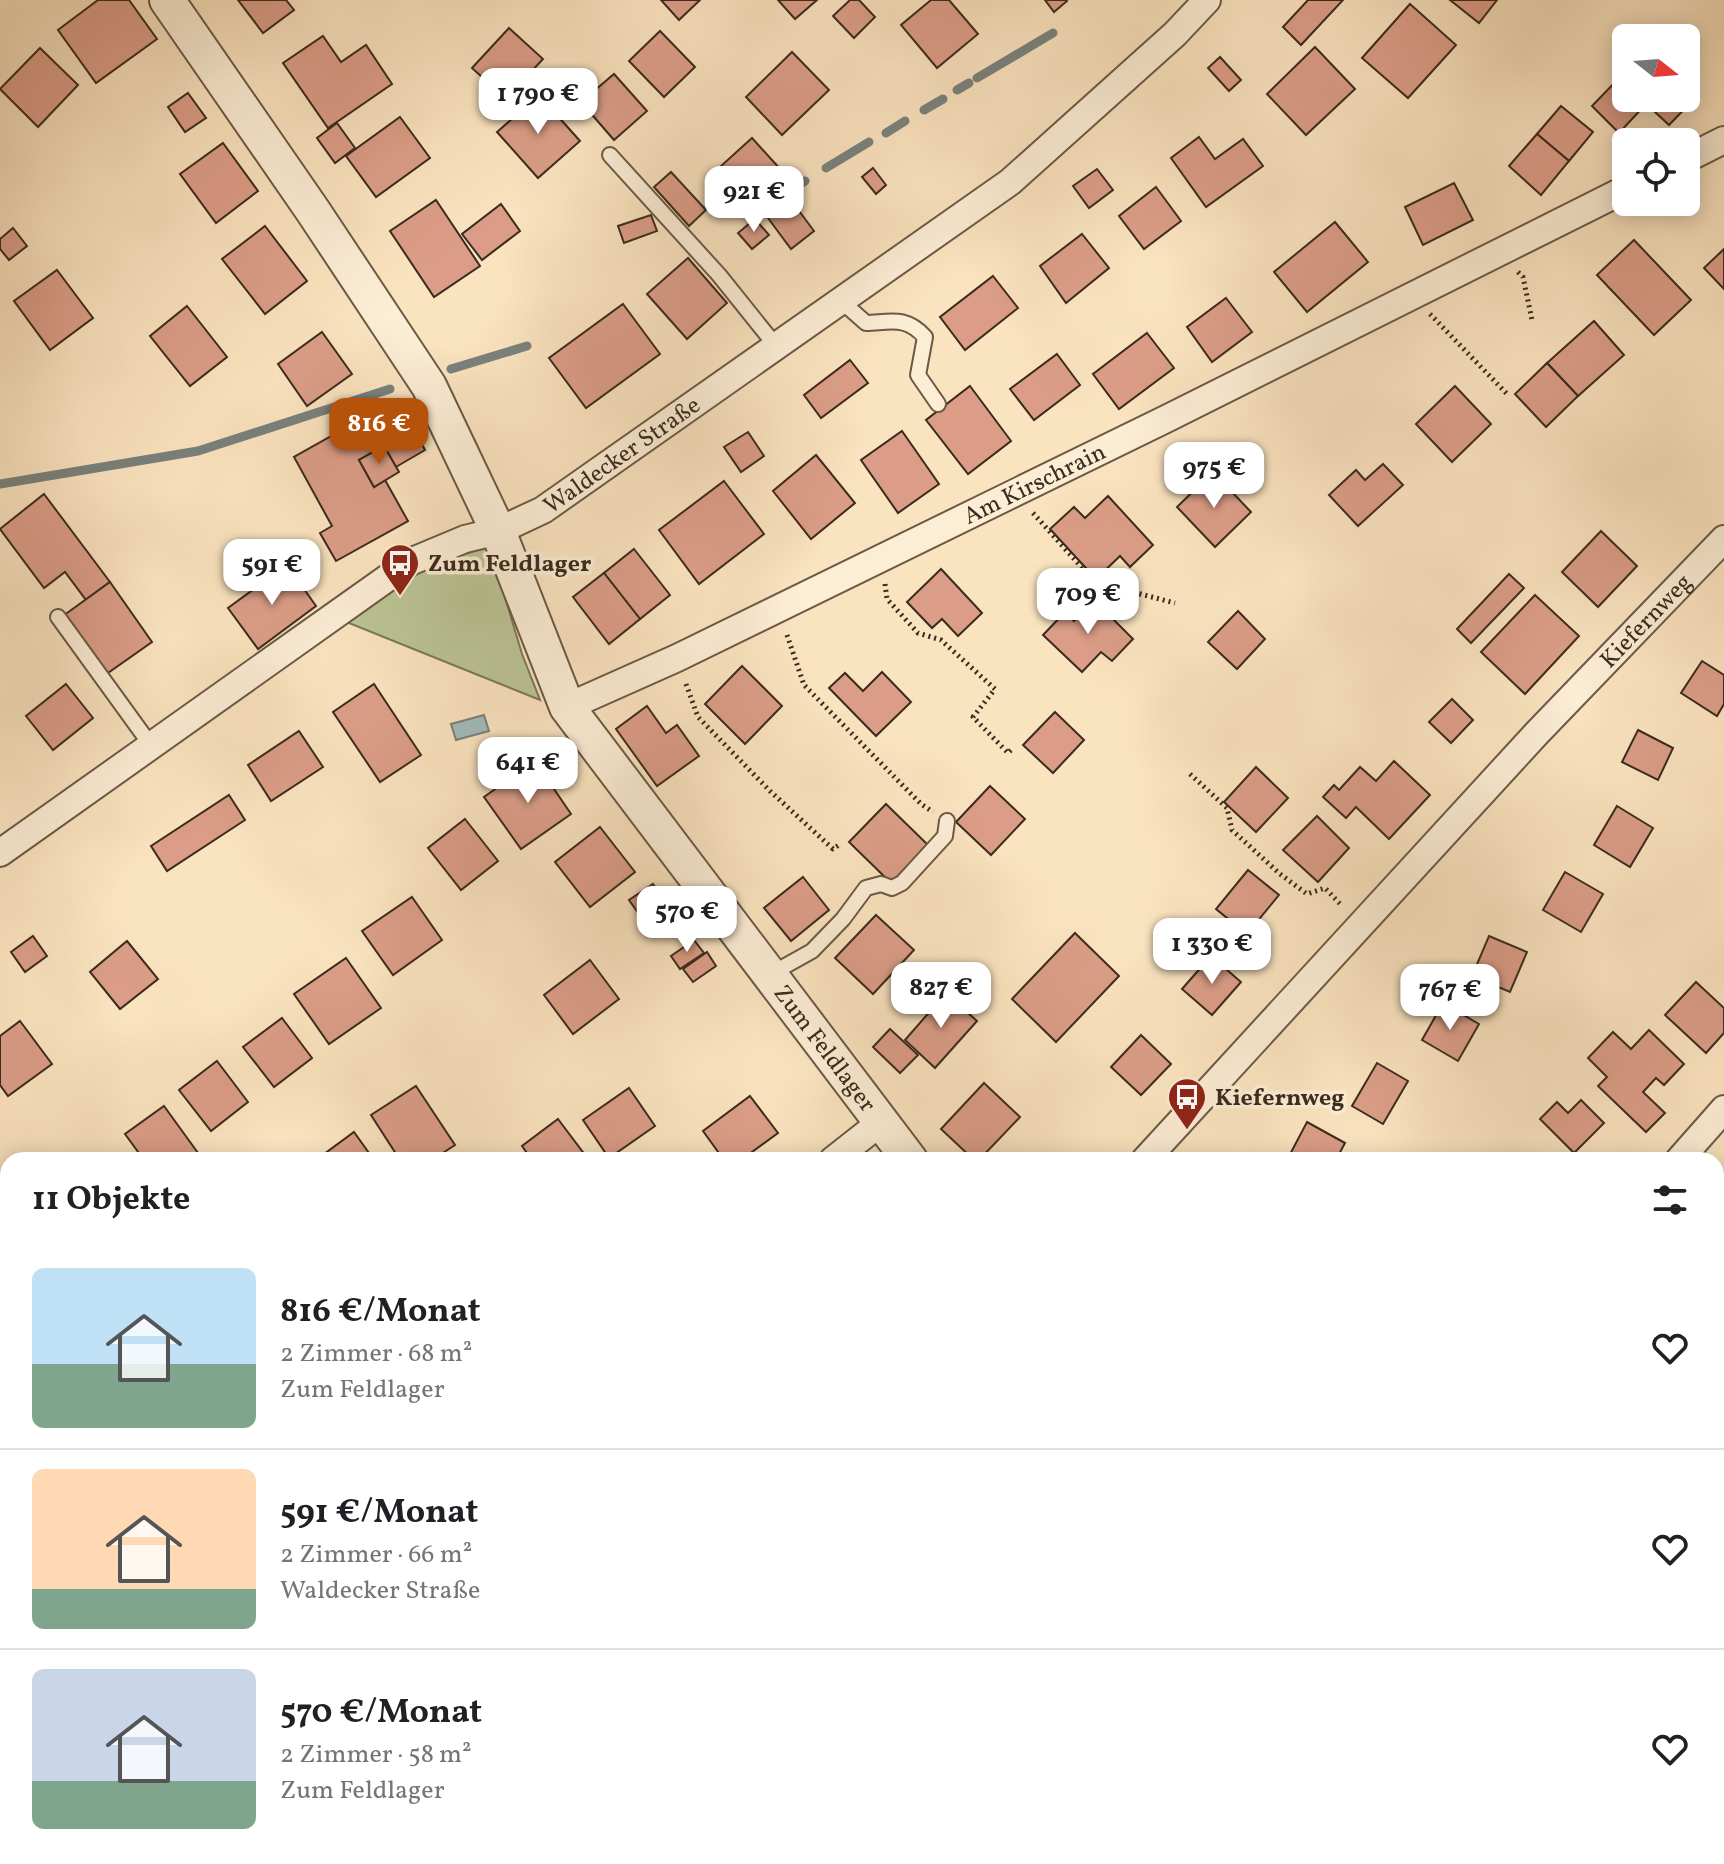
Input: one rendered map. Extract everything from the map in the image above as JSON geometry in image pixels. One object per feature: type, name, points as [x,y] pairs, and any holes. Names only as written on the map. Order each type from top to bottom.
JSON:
[{"type":"street","name":"Zum Feldlager","points":[[167,0],[429,386],[498,531],[567,707],[904,1152]]},
{"type":"street","name":"Waldecker Straße","points":[[0,853],[410,562],[465,539],[498,531],[543,510],[1010,182],[1175,34],[1207,0]]},
{"type":"street","points":[[1700,152],[1724,140]]},
{"type":"street","name":"Am Kirschrain","points":[[567,707],[677,658],[1414,297],[1612,196]]},
{"type":"street","name":"Kiefernweg","points":[[1152,1152],[1537,733],[1724,539]]},
{"type":"street","points":[[1686,1152],[1724,1109]]},
{"type":"street","points":[[843,1152],[880,1123]]},
{"type":"lane","points":[[610,155],[719,275],[776,346]]},
{"type":"lane","points":[[840,300],[866,323],[904,321],[915,326],[925,337],[918,375],[938,404]]},
{"type":"lane","points":[[58,617],[150,744]]},
{"type":"lane","points":[[769,975],[812,951],[843,919],[866,888],[881,884],[892,888],[902,883],[945,836],[947,821]]},
{"type":"path","points":[[1501,251],[1523,277],[1532,320]]},
{"type":"path","points":[[1414,297],[1507,394]]},
{"type":"path","points":[[1014,491],[1084,570],[1102,584],[1175,603]]},
{"type":"path","points":[[881,557],[887,599],[918,633],[941,640],[995,689],[973,717],[1008,753],[1013,748]]},
{"type":"path","points":[[779,607],[804,685],[921,804],[947,821]]},
{"type":"path","points":[[677,658],[698,717],[770,791],[833,849],[839,845]]},
{"type":"path","points":[[1190,774],[1227,808],[1232,830],[1280,874],[1307,894],[1325,888],[1362,926]]},
{"type":"green space","points":[[490,547],[522,654],[540,700],[344,621],[435,562]]},
{"type":"water","points":[[484,715],[489,731],[456,740],[451,724]]},
{"type":"building","points":[[98,0],[129,0],[157,39],[96,83],[58,30]]},
{"type":"building","points":[[238,0],[286,0],[294,10],[263,33]]},
{"type":"building","points":[[661,0],[700,0],[679,20]]},
{"type":"building","points":[[778,0],[817,0],[795,19]]},
{"type":"building","points":[[850,0],[859,0],[875,17],[854,38],[833,16]]},
{"type":"building","points":[[931,0],[949,0],[978,34],[937,68],[901,25]]},
{"type":"building","points":[[1045,0],[1066,0],[1067,1],[1054,12]]},
{"type":"building","points":[[1308,0],[1343,0],[1301,45],[1283,27]]},
{"type":"building","points":[[1450,0],[1497,0],[1479,23]]},
{"type":"building","points":[[1410,4],[1456,45],[1408,98],[1362,58]]},
{"type":"building","points":[[509,28],[543,59],[506,99],[472,68]]},
{"type":"building","points":[[660,31],[695,67],[664,97],[629,61]]},
{"type":"building","points":[[323,36],[341,62],[366,45],[392,84],[328,128],[283,63]]},
{"type":"building","points":[[1315,47],[1355,89],[1306,135],[1267,94]]},
{"type":"building","points":[[40,48],[78,85],[38,127],[0,89]]},
{"type":"building","points":[[792,52],[829,90],[782,135],[746,97]]},
{"type":"building","points":[[1220,57],[1241,80],[1229,91],[1208,68]]},
{"type":"building","points":[[614,74],[647,111],[614,140],[581,102]]},
{"type":"building","points":[[1612,85],[1612,112],[1639,112],[1624,128],[1614,128],[1592,106]]},
{"type":"building","points":[[188,93],[206,118],[185,132],[168,107]]},
{"type":"building","points":[[539,95],[580,141],[538,178],[497,132]]},
{"type":"building","points":[[1561,106],[1593,132],[1569,161],[1537,134]]},
{"type":"building","points":[[1655,112],[1682,112],[1669,125]]},
{"type":"building","points":[[400,117],[430,158],[376,197],[346,156]]},
{"type":"building","points":[[337,123],[355,148],[335,163],[317,138]]},
{"type":"building","points":[[1537,134],[1569,161],[1541,195],[1509,166]]},
{"type":"building","points":[[1199,137],[1215,159],[1243,139],[1263,166],[1206,207],[1171,158]]},
{"type":"building","points":[[752,138],[782,171],[751,199],[721,166]]},
{"type":"building","points":[[223,143],[258,191],[216,223],[180,174]]},
{"type":"building","points":[[873,168],[886,185],[876,194],[862,177]]},
{"type":"building","points":[[1097,169],[1113,190],[1089,208],[1073,186]]},
{"type":"building","points":[[671,172],[706,210],[689,226],[654,187]]},
{"type":"building","points":[[1454,183],[1473,220],[1423,245],[1405,207]]},
{"type":"building","points":[[1156,187],[1181,221],[1144,249],[1119,216]]},
{"type":"building","points":[[436,200],[480,266],[434,297],[390,231]]},
{"type":"building","points":[[791,200],[814,231],[791,249],[768,218]]},
{"type":"building","points":[[501,204],[520,231],[482,260],[462,234]]},
{"type":"building","points":[[651,215],[657,231],[624,243],[618,226]]},
{"type":"building","points":[[755,219],[769,235],[752,249],[738,233]]},
{"type":"building","points":[[1335,222],[1368,262],[1307,312],[1274,272]]},
{"type":"building","points":[[265,226],[307,281],[265,314],[222,259]]},
{"type":"building","points":[[13,228],[27,246],[9,260],[0,249],[0,239]]},
{"type":"building","points":[[1082,234],[1109,268],[1066,303],[1040,266]]},
{"type":"building","points":[[1634,240],[1691,300],[1654,335],[1597,275]]},
{"type":"building","points":[[1724,249],[1724,289],[1704,268]]},
{"type":"building","points":[[688,258],[727,303],[687,339],[647,294]]},
{"type":"building","points":[[57,270],[93,318],[50,350],[14,301]]},
{"type":"building","points":[[993,276],[1018,308],[965,350],[940,317]]},
{"type":"building","points":[[1226,298],[1252,332],[1212,362],[1187,327]]},
{"type":"building","points":[[623,304],[660,354],[586,408],[549,358]]},
{"type":"building","points":[[187,306],[227,357],[190,386],[150,336]]},
{"type":"building","points":[[1594,321],[1624,355],[1578,396],[1547,363]]},
{"type":"building","points":[[322,332],[352,374],[307,406],[278,364]]},
{"type":"building","points":[[1147,333],[1174,368],[1119,409],[1093,374]]},
{"type":"building","points":[[1057,354],[1080,385],[1034,420],[1010,389]]},
{"type":"building","points":[[850,360],[868,383],[821,418],[804,395]]},
{"type":"building","points":[[1547,363],[1578,396],[1546,427],[1515,394]]},
{"type":"building","points":[[970,386],[1011,441],[968,474],[926,420]]},
{"type":"building","points":[[1455,386],[1491,424],[1452,462],[1416,424]]},
{"type":"building","points":[[397,399],[425,450],[396,467],[384,446],[359,460],[374,487],[385,480],[408,521],[336,561],[320,533],[332,526],[294,457]]},
{"type":"building","points":[[902,431],[939,484],[898,513],[861,460]]},
{"type":"building","points":[[748,432],[764,456],[741,472],[724,447]]},
{"type":"building","points":[[384,446],[399,472],[374,487],[359,460]]},
{"type":"building","points":[[816,455],[855,503],[811,539],[773,491]]},
{"type":"building","points":[[1383,464],[1403,485],[1358,526],[1329,495],[1356,470],[1365,480]]},
{"type":"building","points":[[1213,472],[1251,512],[1215,547],[1177,507]]},
{"type":"building","points":[[724,481],[764,534],[699,584],[659,530]]},
{"type":"building","points":[[44,494],[110,582],[86,600],[65,572],[44,588],[0,529]]},
{"type":"building","points":[[1108,496],[1153,545],[1130,567],[1120,556],[1096,579],[1050,529],[1074,507],[1085,518]]},
{"type":"building","points":[[1601,531],[1637,566],[1598,607],[1562,572]]},
{"type":"building","points":[[634,549],[670,595],[640,619],[604,573]]},
{"type":"building","points":[[287,565],[316,606],[258,649],[228,608]]},
{"type":"building","points":[[941,569],[982,613],[958,636],[942,619],[932,628],[907,602]]},
{"type":"building","points":[[604,573],[640,619],[609,644],[573,597]]},
{"type":"building","points":[[1509,574],[1524,588],[1471,643],[1457,629]]},
{"type":"building","points":[[110,582],[152,642],[105,675],[63,616]]},
{"type":"building","points":[[1535,595],[1579,636],[1525,694],[1481,652]]},
{"type":"building","points":[[1094,600],[1133,639],[1112,661],[1101,652],[1082,672],[1043,635],[1065,612],[1074,621]]},
{"type":"building","points":[[1238,611],[1265,639],[1237,669],[1208,642]]},
{"type":"building","points":[[1702,661],[1724,675],[1724,704],[1717,716],[1681,693]]},
{"type":"building","points":[[742,666],[782,706],[745,744],[705,704]]},
{"type":"building","points":[[882,672],[911,702],[876,736],[829,688],[845,673],[863,691]]},
{"type":"building","points":[[66,684],[93,718],[53,750],[26,716]]},
{"type":"building","points":[[374,684],[421,755],[380,782],[333,712]]},
{"type":"building","points":[[1452,699],[1473,720],[1451,743],[1429,722]]},
{"type":"building","points":[[647,706],[666,733],[677,725],[699,756],[657,786],[616,729]]},
{"type":"building","points":[[1055,712],[1084,740],[1053,773],[1023,745]]},
{"type":"building","points":[[1638,730],[1673,748],[1658,780],[1622,762]]},
{"type":"building","points":[[299,731],[323,767],[271,801],[248,765]]},
{"type":"building","points":[[535,761],[571,814],[521,849],[484,797]]},
{"type":"building","points":[[1394,761],[1430,795],[1389,839],[1356,807],[1346,818],[1323,797],[1334,785],[1339,790],[1360,767],[1376,781]]},
{"type":"building","points":[[1256,767],[1288,798],[1256,832],[1224,802]]},
{"type":"building","points":[[990,786],[1025,819],[991,855],[956,822]]},
{"type":"building","points":[[229,795],[245,820],[167,871],[151,846]]},
{"type":"building","points":[[886,804],[928,845],[891,883],[849,842]]},
{"type":"building","points":[[1617,806],[1653,828],[1630,867],[1594,845]]},
{"type":"building","points":[[1317,816],[1349,848],[1318,882],[1283,850]]},
{"type":"building","points":[[465,819],[498,861],[461,890],[428,848]]},
{"type":"building","points":[[600,827],[635,872],[590,907],[555,862]]},
{"type":"building","points":[[1248,870],[1279,895],[1247,934],[1216,909]]},
{"type":"building","points":[[1565,872],[1603,894],[1581,932],[1543,910]]},
{"type":"building","points":[[803,877],[829,910],[791,941],[764,908]]},
{"type":"building","points":[[653,884],[662,898],[639,914],[629,900]]},
{"type":"building","points":[[412,897],[442,940],[393,975],[362,931]]},
{"type":"building","points":[[876,915],[914,950],[873,994],[835,958]]},
{"type":"building","points":[[1075,933],[1119,976],[1056,1042],[1012,999]]},
{"type":"building","points":[[33,936],[47,956],[25,972],[11,952]]},
{"type":"building","points":[[1489,936],[1527,952],[1510,992],[1472,976]]},
{"type":"building","points":[[694,940],[704,953],[680,969],[671,956]]},
{"type":"building","points":[[127,941],[158,979],[120,1009],[90,972]]},
{"type":"building","points":[[707,952],[716,966],[693,982],[683,969]]},
{"type":"building","points":[[1211,956],[1241,982],[1212,1015],[1182,989]]},
{"type":"building","points":[[346,958],[381,1008],[329,1044],[294,994]]},
{"type":"building","points":[[590,960],[619,999],[573,1034],[544,995]]},
{"type":"building","points":[[1696,982],[1724,1008],[1724,1033],[1706,1053],[1665,1015]]},
{"type":"building","points":[[946,993],[977,1021],[935,1068],[905,1040]]},
{"type":"building","points":[[1443,1003],[1479,1024],[1458,1061],[1422,1040]]},
{"type":"building","points":[[282,1018],[312,1058],[274,1087],[243,1047]]},
{"type":"building","points":[[20,1021],[52,1064],[8,1096],[0,1085],[0,1036]]},
{"type":"building","points":[[890,1029],[918,1055],[900,1073],[873,1047]]},
{"type":"building","points":[[1649,1030],[1684,1064],[1664,1085],[1656,1078],[1643,1092],[1665,1113],[1646,1132],[1598,1086],[1607,1077],[1588,1058],[1613,1032],[1631,1049]]},
{"type":"building","points":[[1141,1035],[1171,1064],[1141,1095],[1111,1067]]},
{"type":"building","points":[[217,1061],[248,1102],[211,1131],[179,1090]]},
{"type":"building","points":[[1377,1063],[1408,1081],[1383,1124],[1352,1106]]},
{"type":"building","points":[[984,1083],[1020,1117],[987,1152],[965,1152],[941,1129]]},
{"type":"building","points":[[416,1086],[455,1145],[444,1152],[395,1152],[371,1115]]},
{"type":"building","points":[[629,1088],[655,1126],[618,1152],[605,1152],[583,1120]]},
{"type":"building","points":[[750,1096],[778,1133],[752,1152],[718,1152],[703,1131]]},
{"type":"building","points":[[1581,1100],[1604,1123],[1575,1152],[1540,1119],[1557,1102],[1568,1113]]},
{"type":"building","points":[[164,1106],[197,1152],[138,1152],[125,1134]]},
{"type":"building","points":[[558,1119],[583,1152],[526,1152],[522,1146]]},
{"type":"building","points":[[1307,1122],[1345,1143],[1340,1152],[1291,1152]]},
{"type":"building","points":[[354,1132],[368,1152],[327,1152]]},
{"type":"waterway","points":[[977,78],[1053,33]]},
{"type":"waterway","points":[[957,90],[969,83]]},
{"type":"waterway","points":[[924,110],[943,99]]},
{"type":"waterway","points":[[886,133],[905,121]]},
{"type":"waterway","points":[[826,168],[869,142]]},
{"type":"waterway","points":[[785,192],[805,181]]},
{"type":"waterway","points":[[451,369],[527,346]]},
{"type":"waterway","points":[[0,484],[198,451],[390,389]]},
{"type":"place","name":"Zum Feldlager","points":[[400,597]]},
{"type":"place","name":"Kiefernweg","points":[[1187,1131]]}]
